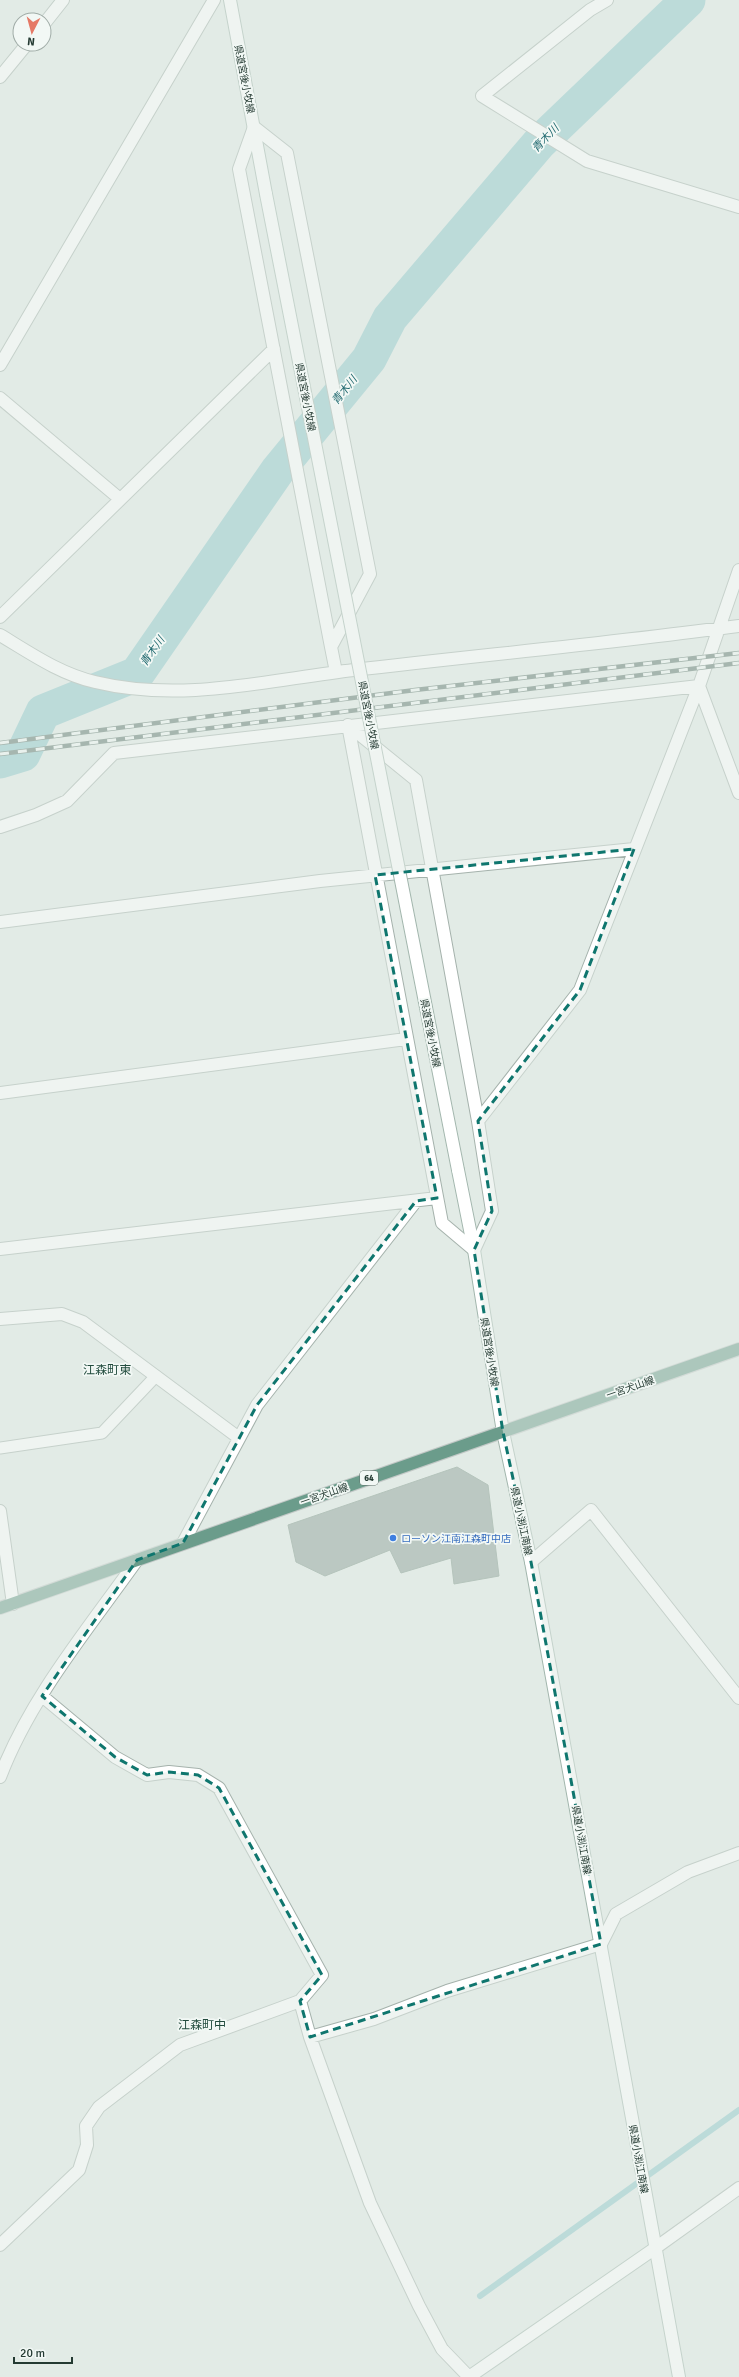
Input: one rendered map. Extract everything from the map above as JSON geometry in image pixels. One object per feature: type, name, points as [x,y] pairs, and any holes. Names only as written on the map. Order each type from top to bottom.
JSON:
[{"type":"main road","name":"一宮犬山線","points":[[0,1608],[739,1348]]},
{"type":"street","points":[[52,14],[63,0]]},
{"type":"street","points":[[0,365],[214,0]]},
{"type":"street","name":"県道宮後小牧線","points":[[230,0],[266,194],[474,1250],[503,1432]]},
{"type":"street","points":[[608,0],[590,10],[482,96],[587,160],[739,207]]},
{"type":"street","points":[[0,77],[20,52]]},
{"type":"street","points":[[331,647],[370,574],[287,153],[254,128],[239,168],[290,436],[298,475],[331,647],[336,672]]},
{"type":"street","points":[[0,616],[274,349]]},
{"type":"street","points":[[0,398],[120,499]]},
{"type":"street","points":[[478,1121],[580,990],[699,686],[739,570]]},
{"type":"street","points":[[0,635],[55,668],[94,682],[158,692],[226,689],[336,672],[739,626]]},
{"type":"street","points":[[0,827],[68,801],[114,753],[699,686]]},
{"type":"street","points":[[699,686],[739,793]]},
{"type":"street","points":[[348,725],[416,780],[431,870],[478,1121],[492,1211],[474,1250],[442,1223],[375,875],[348,725]]},
{"type":"street","points":[[0,922],[375,875],[634,849]]},
{"type":"street","points":[[0,1094],[406,1039]]},
{"type":"street","points":[[0,1249],[437,1198]]},
{"type":"street","points":[[183,1543],[257,1405],[416,1201]]},
{"type":"street","points":[[0,1319],[62,1314],[83,1322],[239,1438]]},
{"type":"street","name":"県道小渕江南線","points":[[503,1432],[531,1562],[601,1944],[654,2249],[679,2377]]},
{"type":"street","points":[[531,1562],[590,1510],[739,1698]]},
{"type":"street","points":[[0,1511],[14,1604]]},
{"type":"street","points":[[0,1777],[10,1751],[42,1696],[137,1560]]},
{"type":"street","points":[[0,2245],[79,2170],[88,2145],[86,2126],[99,2107],[180,2045],[300,2001],[322,1975],[219,1788],[198,1775],[169,1772],[147,1775],[116,1757],[42,1696]]},
{"type":"street","points":[[310,2038],[374,2018],[447,1991],[601,1944],[616,1914],[688,1872],[739,1853]]},
{"type":"street","points":[[300,2001],[310,2038],[370,2203],[419,2306],[442,2349],[469,2377],[738,2191]]},
{"type":"lane","points":[[0,1448],[102,1433],[156,1376]]},
{"type":"highlighted area","points":[[634,849],[580,990],[478,1121],[492,1211],[474,1250],[503,1432],[531,1562],[601,1944],[310,2037],[300,2001],[322,1975],[219,1788],[198,1775],[169,1772],[147,1775],[115,1757],[42,1696],[137,1560],[183,1543],[257,1405],[416,1201],[437,1198],[375,875]]},
{"type":"building","name":"ローソン江南江森町中店","points":[[457,1467],[488,1485],[499,1576],[454,1584],[451,1558],[401,1573],[390,1550],[325,1576],[296,1562],[288,1525]]},
{"type":"waterway","name":"青木川","points":[[0,761],[23,754],[43,712],[137,674],[278,470],[369,359],[390,318],[540,142],[688,0]]},
{"type":"waterway","points":[[480,2296],[739,2110]]},
{"type":"railway","points":[[0,743],[415,690],[739,653]]},
{"type":"railway","points":[[0,754],[739,663]]},
{"type":"place","name":"ローソン江南江森町中店","points":[[393,1538]]},
{"type":"district","name":"江森町東","points":[[107,1370]]},
{"type":"district","name":"江森町中","points":[[202,2025]]}]
